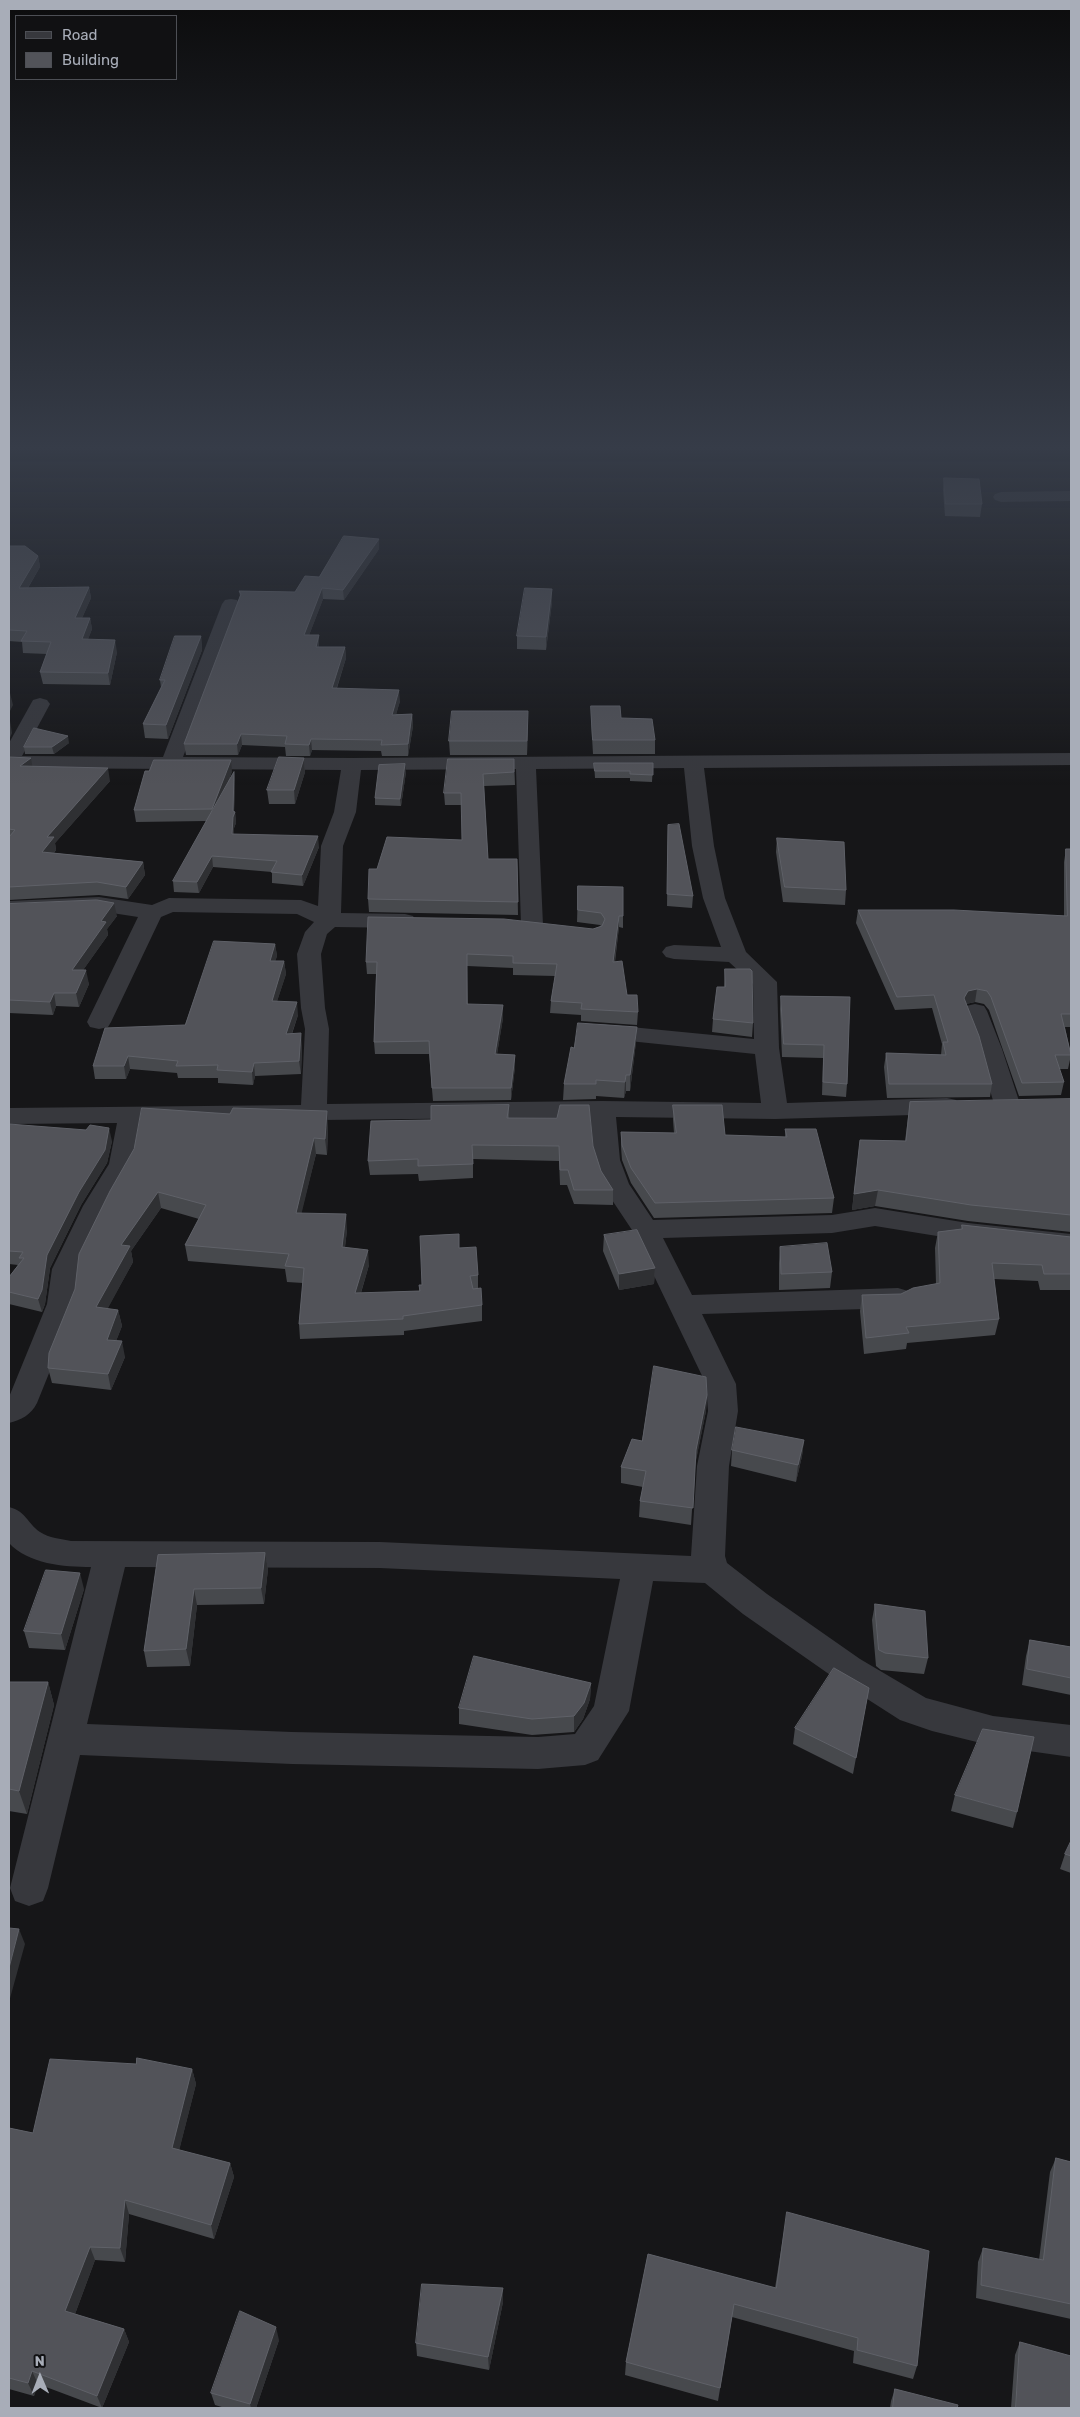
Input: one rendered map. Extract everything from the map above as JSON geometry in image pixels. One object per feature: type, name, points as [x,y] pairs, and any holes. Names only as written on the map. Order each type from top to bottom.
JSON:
[{"type":"street","points":[[171,763],[230,604]]},
{"type":"street","points":[[40,704],[9,762],[352,764],[1071,759]]},
{"type":"street","points":[[693,761],[703,846],[714,898],[735,955],[764,982],[767,1048],[775,1111]]},
{"type":"street","points":[[526,763],[523,924],[556,927]]},
{"type":"street","points":[[314,1111],[313,1084],[317,1029],[313,1008],[313,986],[309,954],[316,932],[329,920],[332,846],[345,812],[352,764]]},
{"type":"street","points":[[9,908],[99,904],[152,912],[169,905],[300,907],[329,920],[423,921]]},
{"type":"street","points":[[99,1022],[152,912]]},
{"type":"street","points":[[674,952],[735,955]]},
{"type":"street","points":[[975,1011],[990,1049],[1007,1104]]},
{"type":"street","points":[[578,1030],[646,1034],[767,1048]]},
{"type":"street","points":[[9,1116],[602,1109],[775,1111],[1035,1104]]},
{"type":"street","points":[[602,1109],[607,1160],[616,1185],[645,1228],[721,1384],[723,1411],[713,1466],[708,1556],[712,1570],[755,1604],[848,1669],[914,1709],[932,1716],[994,1731],[1071,1741]]},
{"type":"street","points":[[9,1412],[22,1403],[62,1304],[66,1269],[97,1206],[122,1164],[132,1114]]},
{"type":"street","points":[[645,1228],[832,1224],[875,1218],[916,1222],[968,1232],[1071,1243]]},
{"type":"street","points":[[683,1305],[898,1298]]},
{"type":"street","points":[[9,1520],[21,1537],[32,1545],[71,1554],[380,1555],[712,1570]]},
{"type":"street","points":[[29,1888],[111,1555]]},
{"type":"street","points":[[66,1739],[292,1748],[538,1753],[586,1749],[611,1711],[639,1568]]},
{"type":"building","points":[[9,560],[36,560],[19,588],[89,587],[75,618],[90,618],[82,639],[115,640],[108,673],[40,672],[51,642],[21,641],[27,631],[9,630]]},
{"type":"building","points":[[329,560],[364,560],[343,590],[322,588],[304,635],[319,635],[316,647],[345,647],[332,688],[399,690],[392,715],[412,714],[408,744],[381,745],[382,740],[311,739],[309,745],[285,744],[287,736],[241,734],[237,744],[184,744],[241,594],[239,591],[295,592],[305,576],[319,577]]},
{"type":"building","points":[[525,588],[552,589],[546,637],[517,636]]},
{"type":"building","points":[[175,636],[201,636],[166,725],[143,724],[165,680],[160,680]]},
{"type":"building","points":[[591,706],[620,706],[621,718],[652,719],[655,740],[593,740]]},
{"type":"building","points":[[452,711],[528,711],[527,741],[449,741]]},
{"type":"building","points":[[34,728],[68,736],[52,747],[24,747]]},
{"type":"building","points":[[9,757],[31,758],[20,766],[108,768],[47,837],[54,837],[42,852],[143,862],[126,887],[97,882],[9,887],[9,837],[15,830],[9,829]]},
{"type":"building","points":[[279,757],[304,758],[294,790],[267,790]]},
{"type":"building","points":[[448,759],[514,759],[514,772],[483,774],[488,859],[517,859],[518,902],[368,899],[369,869],[377,869],[387,837],[462,840],[461,793],[444,793]]},
{"type":"building","points":[[154,760],[231,760],[212,809],[134,810],[145,771],[149,771]]},
{"type":"building","points":[[594,763],[653,763],[653,775],[630,774],[630,771],[595,771]]},
{"type":"building","points":[[405,764],[400,799],[375,798],[379,765]]},
{"type":"building","points":[[234,772],[233,811],[235,812],[232,834],[318,836],[302,875],[271,872],[277,861],[212,856],[197,882],[173,881]]},
{"type":"building","points":[[679,824],[693,896],[667,894],[668,825]]},
{"type":"building","points":[[777,838],[844,842],[846,890],[785,887]]},
{"type":"building","points":[[1066,849],[1071,849],[1071,1014],[1061,1014],[1071,1055],[1055,1055],[1064,1082],[1022,1083],[991,997],[987,991],[977,989],[968,991],[964,998],[979,1036],[992,1084],[889,1084],[886,1053],[946,1055],[943,1042],[948,1042],[934,995],[897,997],[858,910],[954,910],[1067,916]]},
{"type":"building","points":[[578,886],[623,887],[623,916],[619,916],[613,962],[622,961],[627,995],[637,995],[638,1012],[581,1009],[582,1003],[551,1001],[557,964],[513,963],[513,956],[467,954],[467,1004],[503,1005],[495,1054],[515,1055],[511,1088],[432,1088],[429,1041],[374,1042],[377,962],[366,962],[368,917],[504,919],[593,929],[602,926],[605,919],[601,913],[578,910]]},
{"type":"building","points":[[97,900],[114,903],[101,921],[106,922],[72,970],[86,970],[76,993],[54,993],[50,1002],[9,1000],[9,904]]},
{"type":"building","points":[[214,941],[275,944],[270,961],[284,961],[272,1001],[297,1002],[286,1034],[301,1033],[299,1061],[254,1063],[252,1072],[217,1070],[218,1065],[176,1066],[178,1061],[128,1056],[124,1066],[93,1066],[105,1028],[185,1025]]},
{"type":"building","points":[[725,969],[750,969],[752,971],[753,1023],[713,1019],[717,987],[725,987]]},
{"type":"building","points":[[781,996],[850,997],[847,1084],[823,1082],[824,1045],[784,1044]]},
{"type":"building","points":[[578,1023],[637,1027],[630,1075],[626,1075],[625,1082],[596,1080],[596,1084],[564,1084],[571,1047],[574,1048]]},
{"type":"building","points":[[1071,1099],[1071,1215],[971,1205],[878,1190],[854,1194],[860,1140],[906,1141],[910,1102]]},
{"type":"building","points":[[509,1105],[507,1118],[557,1118],[560,1105],[589,1105],[593,1146],[601,1171],[613,1190],[574,1190],[568,1170],[560,1170],[559,1146],[472,1145],[473,1164],[418,1166],[418,1159],[368,1161],[371,1121],[431,1120],[431,1106]]},
{"type":"building","points":[[673,1105],[722,1105],[725,1135],[787,1137],[785,1129],[816,1129],[834,1198],[655,1203],[631,1168],[622,1145],[621,1132],[676,1133]]},
{"type":"building","points":[[142,1108],[230,1114],[233,1108],[327,1111],[325,1139],[314,1138],[296,1213],[346,1214],[342,1247],[368,1250],[355,1293],[420,1291],[419,1285],[422,1285],[420,1236],[459,1234],[459,1248],[476,1247],[478,1275],[470,1276],[473,1289],[481,1288],[482,1305],[403,1316],[403,1319],[299,1324],[304,1268],[285,1266],[289,1254],[185,1245],[206,1205],[158,1192],[121,1245],[130,1246],[96,1307],[118,1310],[107,1340],[122,1341],[108,1374],[48,1368],[49,1353],[75,1289],[79,1254],[110,1191],[134,1149]]},
{"type":"building","points":[[9,1124],[86,1130],[90,1125],[109,1128],[105,1150],[79,1192],[47,1255],[42,1290],[38,1299],[9,1292],[9,1277],[24,1258],[19,1258],[23,1252],[9,1251]]},
{"type":"building","points":[[962,1225],[1071,1237],[1071,1274],[1044,1274],[1042,1265],[992,1263],[999,1319],[906,1327],[909,1333],[866,1338],[862,1295],[901,1294],[913,1288],[940,1283],[938,1232],[962,1229]]},
{"type":"building","points":[[637,1230],[655,1268],[619,1274],[604,1235]]},
{"type":"building","points":[[827,1243],[832,1272],[781,1274],[780,1247]]},
{"type":"building","points":[[654,1366],[706,1377],[707,1395],[696,1450],[693,1508],[640,1501],[646,1471],[621,1467],[632,1439],[642,1441]]},
{"type":"building","points":[[736,1427],[804,1440],[798,1465],[732,1450]]},
{"type":"building","points":[[265,1553],[261,1588],[194,1589],[186,1649],[144,1651],[158,1555]]},
{"type":"building","points":[[46,1570],[80,1573],[61,1634],[24,1631]]},
{"type":"building","points":[[875,1604],[925,1611],[928,1658],[885,1653],[879,1650]]},
{"type":"building","points":[[1030,1640],[1071,1647],[1071,1678],[1027,1669]]},
{"type":"building","points":[[474,1656],[591,1683],[584,1703],[574,1716],[532,1719],[459,1708]]},
{"type":"building","points":[[834,1668],[869,1688],[856,1758],[795,1728]]},
{"type":"building","points":[[9,1682],[48,1682],[19,1791],[9,1789]]},
{"type":"building","points":[[983,1729],[1034,1737],[1017,1812],[955,1795]]},
{"type":"building","points":[[1071,1841],[1071,1856],[1065,1854]]},
{"type":"building","points":[[9,1928],[19,1929],[9,1968]]},
{"type":"building","points":[[137,2058],[192,2069],[172,2148],[230,2163],[211,2225],[125,2200],[120,2248],[90,2247],[65,2311],[124,2329],[97,2396],[32,2371],[28,2383],[9,2378],[9,2128],[33,2133],[50,2059],[136,2064]]},
{"type":"building","points":[[1056,2158],[1071,2162],[1071,2304],[981,2285],[983,2248],[1043,2260]]},
{"type":"building","points":[[787,2212],[929,2251],[917,2366],[857,2350],[858,2338],[734,2304],[720,2388],[626,2362],[648,2254],[776,2288]]},
{"type":"building","points":[[422,2284],[503,2288],[488,2357],[416,2343]]},
{"type":"building","points":[[240,2311],[276,2327],[250,2404],[211,2393]]},
{"type":"building","points":[[1020,2342],[1071,2356],[1071,2408],[1016,2408]]},
{"type":"building","points":[[895,2389],[958,2405],[957,2408],[893,2408]]}]
